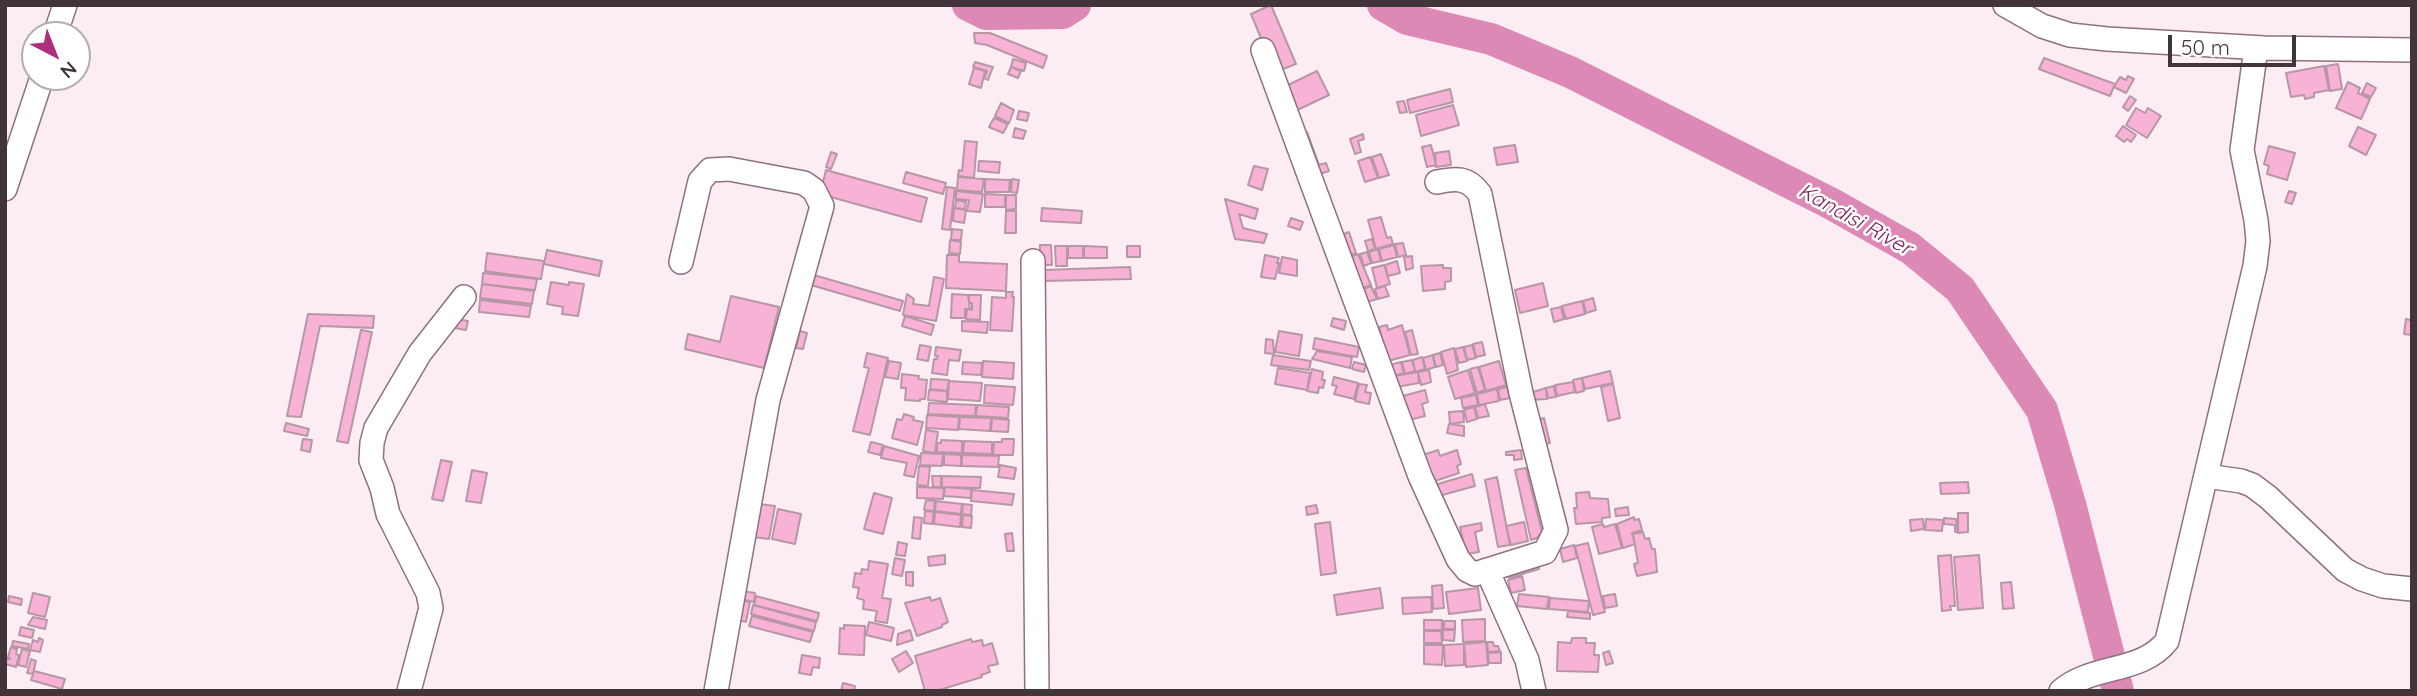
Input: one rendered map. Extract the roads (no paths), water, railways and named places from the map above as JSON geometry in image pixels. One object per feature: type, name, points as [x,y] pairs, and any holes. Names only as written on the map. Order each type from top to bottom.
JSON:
[{"type":"street","points":[[2005,5],[2042,26],[2070,35],[2256,48],[2412,50]]},
{"type":"street","points":[[2062,691],[2083,679],[2146,660],[2158,652],[2167,641],[2255,266],[2258,241],[2256,220],[2245,177],[2242,150],[2256,48]]},
{"type":"street","points":[[1263,50],[1420,476],[1458,559],[1467,570],[1475,574],[1545,552],[1556,530],[1521,393],[1480,194],[1475,187],[1463,180],[1455,178],[1437,182]]},
{"type":"street","points":[[6,183],[37,91]]},
{"type":"street","points":[[681,261],[700,181],[710,170],[729,169],[804,183],[814,190],[822,206],[768,400],[716,691]]},
{"type":"street","points":[[1033,261],[1037,691]]},
{"type":"street","points":[[409,691],[431,608],[425,587],[388,514],[371,460],[372,443],[376,428],[420,353],[464,297]]},
{"type":"street","points":[[2206,476],[2252,485],[2345,570],[2383,586],[2412,589]]},
{"type":"street","points":[[1487,570],[1527,660],[1534,691]]},
{"type":"waterway","name":"Kandisi River","points":[[968,5],[986,14],[1063,13],[1075,5]]},
{"type":"waterway","name":"Kandisi River","points":[[1383,5],[1407,19],[1491,39],[1570,72],[1830,203],[1910,248],[1960,289],[2042,410],[2070,504],[2118,691]]}]
